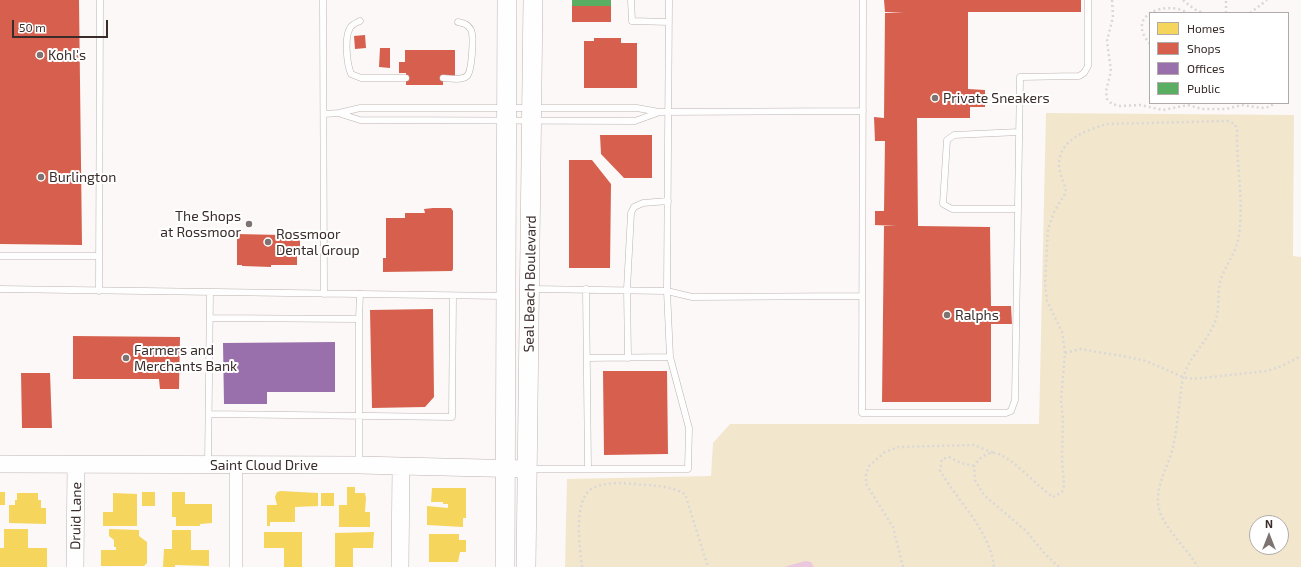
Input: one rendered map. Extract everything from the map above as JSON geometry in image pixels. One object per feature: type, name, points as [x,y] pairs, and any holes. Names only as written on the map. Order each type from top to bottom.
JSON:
[{"type":"main road","name":"Seal Beach Boulevard","points":[[505,567],[507,0]]},
{"type":"main road","name":"Seal Beach Boulevard","points":[[526,567],[533,0]]},
{"type":"street","name":"Saint Cloud Drive","points":[[0,464],[359,465],[528,469]]},
{"type":"street","name":"Druid Lane","points":[[75,567],[76,465]]},
{"type":"street","points":[[236,465],[236,567]]},
{"type":"street","points":[[400,567],[401,466]]},
{"type":"lane","points":[[99,291],[100,0]]},
{"type":"lane","points":[[323,0],[324,294]]},
{"type":"lane","points":[[631,0],[632,21],[668,22]]},
{"type":"lane","points":[[528,469],[688,469],[689,428],[670,357],[667,290],[667,112],[669,0]]},
{"type":"lane","points":[[863,0],[862,413],[1006,414],[1011,411],[1014,400],[1020,77],[1079,76],[1084,73],[1088,66],[1088,0]]},
{"type":"lane","points":[[360,21],[350,26],[347,33],[347,66],[350,74],[361,78],[406,78]]},
{"type":"lane","points":[[443,78],[462,78],[468,75],[471,68],[472,31],[468,25],[458,22]]},
{"type":"lane","points":[[324,114],[339,113],[360,108],[507,113],[636,108],[659,112],[863,111]]},
{"type":"lane","points":[[339,113],[360,120],[532,113],[635,121],[659,112]]},
{"type":"lane","points":[[1018,209],[952,209],[943,204],[947,140],[954,135],[1019,132]]},
{"type":"lane","points":[[628,358],[628,289],[631,213],[634,207],[643,203],[668,201]]},
{"type":"lane","points":[[0,256],[99,256]]},
{"type":"lane","points":[[530,289],[667,290],[692,297],[862,296]]},
{"type":"lane","points":[[586,289],[588,469]]},
{"type":"lane","points":[[0,290],[507,296]]},
{"type":"lane","points":[[208,465],[210,292]]},
{"type":"lane","points":[[359,465],[360,294]]},
{"type":"lane","points":[[209,414],[452,417],[453,296]]},
{"type":"lane","points":[[210,318],[359,319]]},
{"type":"lane","points":[[587,358],[670,357]]},
{"type":"path","points":[[1112,0],[1114,17],[1107,41],[1111,71],[1106,91],[1107,99],[1112,104],[1120,106],[1140,105],[1163,110],[1188,105],[1202,109],[1226,109],[1242,105],[1261,108],[1269,107],[1274,104]]},
{"type":"path","points":[[1183,0],[1201,12]]},
{"type":"path","points":[[1226,0],[1226,12]]},
{"type":"path","points":[[1251,12],[1267,0]]},
{"type":"path","points":[[1187,3],[1183,6],[1187,12]]},
{"type":"path","points":[[1146,12],[1141,25],[1142,32],[1149,42]]},
{"type":"path","points":[[903,567],[893,527],[866,484],[866,474],[869,466],[884,452],[898,447],[974,445],[1007,459],[1053,497],[1062,492],[1064,484],[1061,384],[1065,354],[1062,332],[1047,301],[1045,283],[1048,229],[1054,212],[1066,192],[1059,166],[1061,153],[1066,145],[1075,137],[1091,129],[1107,124],[1227,121],[1235,124],[1237,130],[1240,191],[1238,240],[1234,254],[1226,265],[1220,282],[1216,320],[1186,368],[1183,377],[1173,449],[1162,476],[1158,499],[1161,513],[1167,525],[1198,567]]},
{"type":"path","points":[[1065,354],[1080,350],[1128,357],[1146,361],[1183,377],[1193,379],[1267,370],[1282,366],[1301,356]]},
{"type":"path","points":[[995,453],[982,456],[974,466],[975,480],[984,495],[1026,531],[1045,554],[1059,567]]},
{"type":"path","points":[[974,466],[961,464],[949,457],[942,459],[940,470],[949,487],[980,528],[991,553],[994,567]]},
{"type":"path","points":[[582,567],[579,528],[580,513],[584,499],[591,489],[604,484],[624,484],[674,488],[685,494],[708,567]]},
{"type":"shaded area","points":[[1046,113],[1294,115],[1293,256],[1301,257],[1301,567],[565,567],[567,479],[711,476],[713,443],[730,424],[1039,424]]},
{"type":"shaded area","points":[[805,561],[811,562],[814,567],[784,567]]},
{"type":"building: Homes","points":[[347,487],[355,487],[355,493],[365,493],[365,512],[370,512],[370,527],[339,527],[339,505],[347,505]]},
{"type":"building: Homes","points":[[432,488],[466,488],[466,518],[463,518],[463,527],[427,525],[427,506],[448,508],[448,504],[443,504],[443,502],[431,502]]},
{"type":"building: Homes","points":[[0,492],[5,492],[5,505],[0,505]]},
{"type":"building: Homes","points":[[142,492],[155,492],[155,506],[142,506]]},
{"type":"building: Homes","points":[[172,492],[185,492],[185,504],[212,504],[212,523],[200,524],[200,526],[176,526],[176,517],[172,517]]},
{"type":"building: Homes","points":[[277,492],[318,493],[318,506],[295,507],[295,522],[270,522],[270,526],[267,526],[267,505],[277,505],[275,497]]},
{"type":"building: Homes","points":[[17,493],[38,493],[38,500],[41,500],[41,508],[46,508],[46,524],[9,523],[9,505],[15,505]]},
{"type":"building: Homes","points":[[113,493],[137,494],[137,526],[103,526],[103,512],[113,512]]},
{"type":"building: Homes","points":[[321,493],[334,493],[334,506],[321,506]]},
{"type":"building: Homes","points":[[4,529],[28,529],[28,548],[47,548],[47,567],[0,567],[0,548],[4,548]]},
{"type":"building: Homes","points":[[109,529],[139,530],[139,536],[147,542],[147,563],[144,566],[101,566],[101,550],[116,550],[116,547],[114,547],[114,540],[109,536]]},
{"type":"building: Homes","points":[[172,530],[191,530],[191,550],[209,550],[209,566],[175,565],[175,567],[163,567],[164,549],[172,549]]},
{"type":"building: Homes","points":[[264,532],[302,532],[302,567],[284,567],[284,548],[264,548]]},
{"type":"building: Homes","points":[[374,532],[373,548],[353,548],[353,567],[335,567],[335,533]]},
{"type":"building: Homes","points":[[429,534],[459,534],[459,540],[466,540],[466,552],[460,552],[458,562],[429,562]]},
{"type":"building: Shops","points":[[0,0],[79,0],[82,245],[0,244]]},
{"type":"building: Shops","points":[[884,0],[1081,0],[1081,12],[968,12],[968,89],[985,90],[985,107],[970,107],[970,118],[917,118],[918,226],[990,227],[991,306],[1011,306],[1012,324],[991,324],[991,402],[882,402],[884,226],[897,226],[875,225],[875,211],[884,211],[885,141],[875,141],[874,117],[884,118],[885,13],[904,13],[885,12]]},
{"type":"building: Shops","points":[[572,6],[611,6],[611,22],[572,22]]},
{"type":"building: Shops","points":[[365,35],[366,48],[355,49],[354,36]]},
{"type":"building: Shops","points":[[594,38],[621,38],[621,43],[637,43],[637,88],[584,88],[584,41],[594,41]]},
{"type":"building: Shops","points":[[380,48],[390,48],[390,68],[379,67]]},
{"type":"building: Shops","points":[[405,50],[455,50],[455,76],[443,76],[443,85],[406,85],[406,73],[399,73],[399,62],[405,62]]},
{"type":"building: Shops","points":[[600,135],[652,135],[652,178],[624,178],[601,154]]},
{"type":"building: Shops","points":[[569,160],[592,160],[611,184],[610,268],[569,268]]},
{"type":"building: Shops","points":[[451,208],[453,211],[452,271],[383,272],[383,258],[386,258],[386,218],[405,218],[405,213],[425,213],[424,209]]},
{"type":"building: Shops","name":"Rossmoor Dental Group","points":[[280,232],[300,232],[300,253],[297,253],[297,265],[271,265],[271,267],[237,265],[237,234],[280,235]]},
{"type":"building: Shops","points":[[433,309],[434,397],[425,407],[372,408],[370,310]]},
{"type":"building: Shops","name":"Farmers and Merchants Bank","points":[[73,336],[180,337],[179,389],[160,389],[159,379],[73,379]]},
{"type":"building: Shops","points":[[603,371],[667,371],[668,454],[604,455]]},
{"type":"building: Shops","points":[[21,373],[50,373],[52,428],[22,428]]},
{"type":"building: Offices","points":[[335,342],[335,392],[267,392],[267,404],[224,404],[223,343]]},
{"type":"building: Public","points":[[572,0],[611,0],[611,6],[572,6]]},
{"type":"place","name":"Kohl's","points":[[40,55]]},
{"type":"place","name":"Private Sneakers","points":[[935,98]]},
{"type":"place","name":"Burlington","points":[[41,177]]},
{"type":"place","name":"The Shops at Rossmoor","points":[[249,224]]},
{"type":"place","name":"Rossmoor Dental Group","points":[[268,242]]},
{"type":"place","name":"Ralphs","points":[[947,315]]},
{"type":"place","name":"Farmers and Merchants Bank","points":[[126,358]]}]
